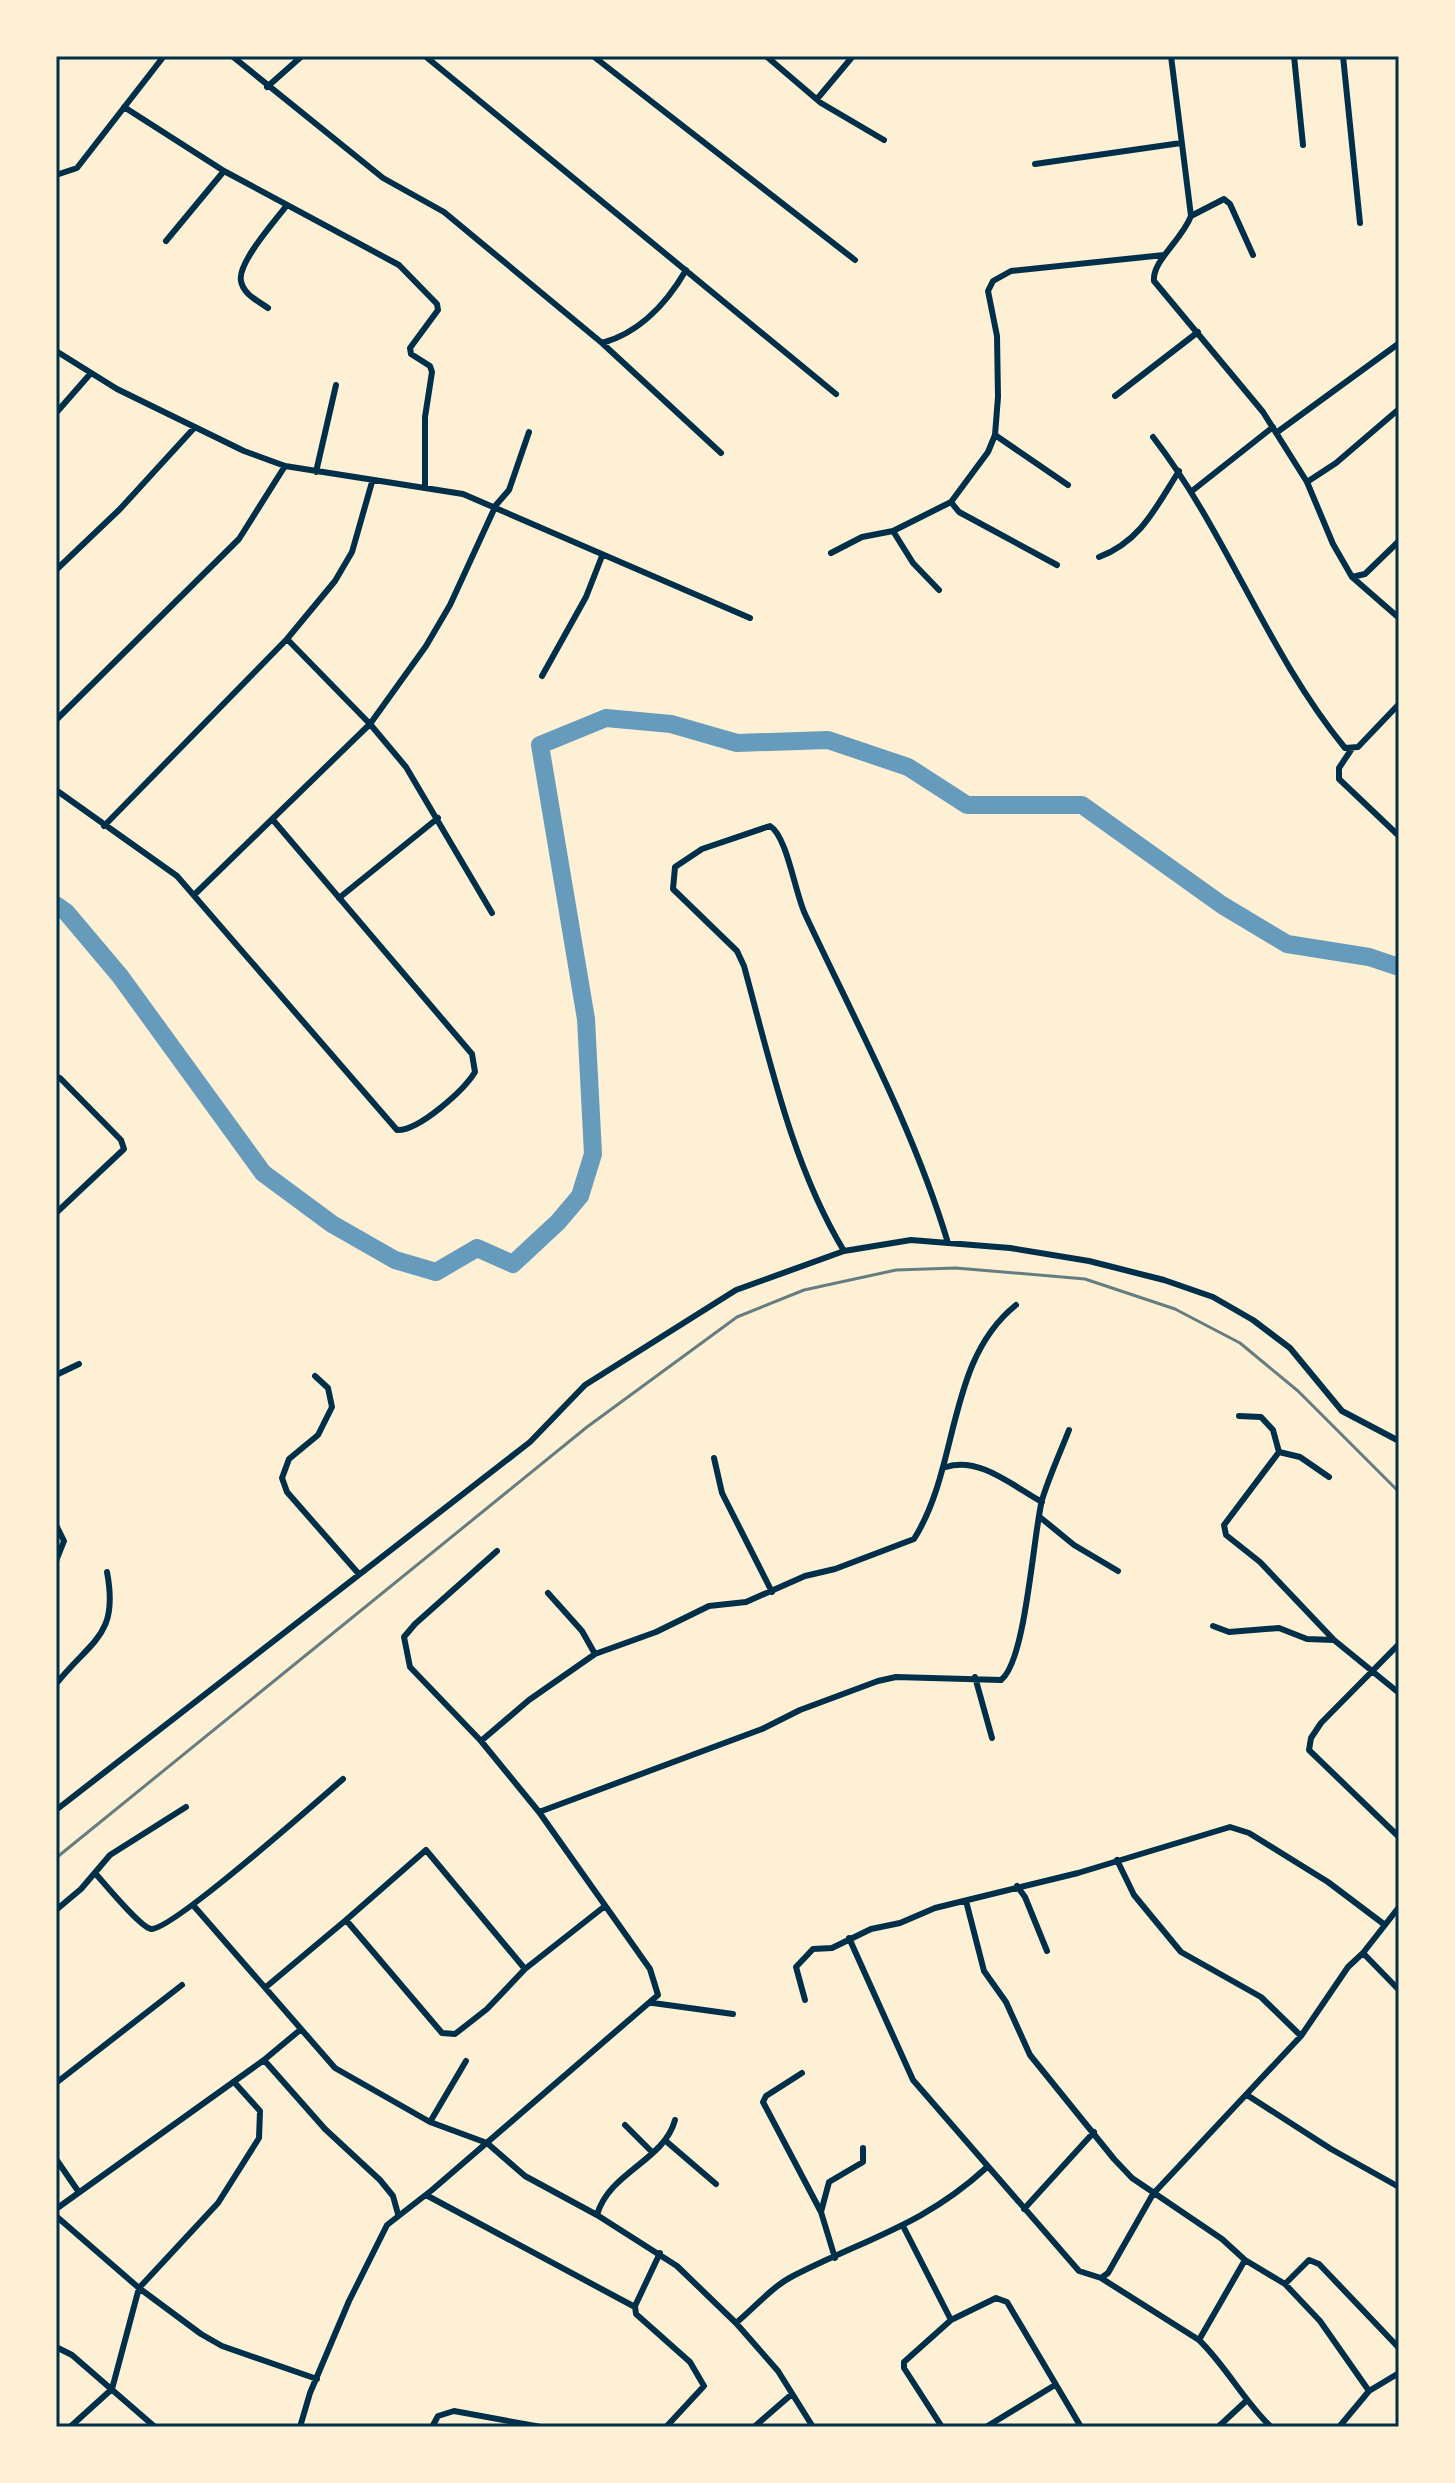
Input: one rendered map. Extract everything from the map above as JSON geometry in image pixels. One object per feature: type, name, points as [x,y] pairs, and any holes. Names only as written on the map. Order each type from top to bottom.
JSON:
[{"type":"street","points":[[56,175],[77,168],[164,56]]},
{"type":"street","points":[[232,56],[383,178],[444,212],[602,343],[721,453]]},
{"type":"street","points":[[267,87],[302,56]]},
{"type":"street","points":[[425,56],[836,394]]},
{"type":"street","points":[[593,56],[855,260]]},
{"type":"street","points":[[766,56],[817,99],[884,140]]},
{"type":"street","points":[[817,99],[853,56]]},
{"type":"street","points":[[1171,56],[1191,216],[1185,233],[1164,255],[1153,274],[1156,287],[1198,332],[1274,430],[1307,482],[1333,544],[1352,577],[1399,618]]},
{"type":"street","points":[[1294,56],[1303,145]]},
{"type":"street","points":[[1343,56],[1360,223]]},
{"type":"street","points":[[124,107],[224,171],[399,265],[438,307],[410,348],[411,354],[430,366],[432,372],[425,417],[425,486]]},
{"type":"street","points":[[1035,164],[1181,143]]},
{"type":"street","points":[[166,241],[224,171]]},
{"type":"street","points":[[1191,216],[1224,199],[1230,204],[1253,255]]},
{"type":"street","points":[[268,308],[245,292],[240,280],[243,266],[287,205]]},
{"type":"street","points":[[831,553],[862,537],[893,531],[951,502],[988,452],[995,435],[997,336],[988,291],[993,281],[1011,271],[1164,255]]},
{"type":"street","points":[[602,343],[622,338],[644,322],[678,285],[686,270]]},
{"type":"street","points":[[1115,396],[1198,332]]},
{"type":"street","points":[[1192,491],[1398,344]]},
{"type":"street","points":[[56,351],[91,373],[195,427],[285,466],[372,482],[425,486],[496,505],[602,556],[750,618]]},
{"type":"street","points":[[56,413],[91,373]]},
{"type":"street","points":[[316,472],[336,385]]},
{"type":"street","points":[[1307,482],[1336,463],[1399,409]]},
{"type":"street","points":[[58,565],[195,427]]},
{"type":"street","points":[[194,895],[370,724],[434,632],[496,505],[509,490],[529,432]]},
{"type":"street","points":[[995,435],[1068,485]]},
{"type":"street","points":[[1153,437],[1192,491],[1257,615],[1322,720],[1345,748],[1351,750]]},
{"type":"street","points":[[56,720],[239,539],[285,466]]},
{"type":"street","points":[[1099,557],[1121,549],[1142,530],[1179,471]]},
{"type":"street","points":[[104,826],[287,639],[335,581],[352,552],[372,482]]},
{"type":"street","points":[[951,502],[959,512],[1057,565]]},
{"type":"street","points":[[893,531],[913,563],[939,590]]},
{"type":"street","points":[[1352,577],[1365,574],[1399,541]]},
{"type":"street","points":[[542,676],[586,597],[602,556]]},
{"type":"street","points":[[287,639],[370,724],[406,767],[438,818],[450,847],[492,913]]},
{"type":"street","points":[[1399,704],[1358,747],[1351,750],[1339,768],[1339,779],[1399,836]]},
{"type":"street","points":[[56,790],[104,826],[150,854],[194,895],[296,1017],[397,1130],[408,1130],[441,1107],[471,1079],[475,1065],[472,1054],[273,820]]},
{"type":"street","points":[[339,898],[438,818]]},
{"type":"street","points":[[844,1251],[826,1221],[791,1129],[737,951],[673,889],[675,867],[702,849],[770,826],[782,839],[796,896],[891,1089],[933,1191],[948,1243]]},
{"type":"street","points":[[56,1078],[60,1078],[121,1140],[124,1149],[56,1213]]},
{"type":"street","points":[[56,1810],[530,1442],[585,1385],[736,1290],[844,1251],[911,1240],[1010,1248],[1089,1261],[1164,1280],[1213,1297],[1253,1320],[1290,1348],[1342,1411],[1399,1441]]},
{"type":"street","points":[[481,1741],[529,1700],[595,1654],[656,1632],[709,1606],[746,1602],[805,1576],[835,1569],[914,1539],[946,1467],[966,1379],[976,1353],[997,1320],[1016,1305]]},
{"type":"street","points":[[56,1375],[79,1364]]},
{"type":"street","points":[[315,1376],[328,1388],[332,1407],[318,1435],[289,1459],[282,1478],[287,1492],[358,1573]]},
{"type":"street","points":[[1239,1416],[1261,1417],[1273,1430],[1279,1452]]},
{"type":"street","points":[[539,1812],[762,1729],[800,1710],[878,1681],[896,1677],[1001,1680],[1010,1670],[1042,1502],[1069,1430]]},
{"type":"street","points":[[1279,1452],[1300,1457],[1329,1477]]},
{"type":"street","points":[[1279,1452],[1224,1530],[1260,1562],[1334,1640],[1399,1693]]},
{"type":"street","points":[[714,1458],[722,1493],[772,1592]]},
{"type":"street","points":[[946,1467],[958,1463],[974,1464],[1042,1502]]},
{"type":"street","points":[[1041,1518],[1074,1545],[1118,1571]]},
{"type":"street","points":[[56,1525],[64,1541],[56,1561]]},
{"type":"street","points":[[300,2427],[317,2379],[378,2239],[398,2214],[426,2195],[653,2003],[658,1995],[650,1969],[539,1812],[481,1741],[410,1667],[405,1656],[404,1637],[497,1551]]},
{"type":"street","points":[[56,1684],[75,1658],[106,1630],[111,1593],[107,1572]]},
{"type":"street","points":[[548,1593],[582,1631],[595,1654]]},
{"type":"street","points":[[1213,1626],[1229,1632],[1279,1628],[1307,1639],[1334,1640]]},
{"type":"street","points":[[1399,1644],[1321,1723],[1311,1738],[1309,1750],[1399,1837]]},
{"type":"street","points":[[975,1677],[992,1738]]},
{"type":"street","points":[[95,1873],[151,1929],[193,1905],[343,1779]]},
{"type":"street","points":[[56,1910],[110,1855],[186,1807]]},
{"type":"street","points":[[805,2000],[797,1978],[800,1960],[813,1949],[832,1948],[849,1938],[966,1901],[1230,1827],[1249,1833],[1328,1882],[1385,1925]]},
{"type":"street","points":[[266,1987],[426,1850],[525,1969]]},
{"type":"street","points":[[1117,1860],[1134,1895],[1181,1952],[1261,1997],[1301,2036]]},
{"type":"street","points":[[1017,1886],[1025,1897],[1047,1951]]},
{"type":"street","points":[[966,1901],[984,1971],[1006,2002],[1030,2055],[1132,2178],[1222,2239],[1245,2260],[1285,2284],[1320,2321],[1369,2391]]},
{"type":"street","points":[[193,1905],[335,2068],[430,2122],[487,2143],[525,2176],[660,2253],[736,2323],[778,2371],[813,2427]]},
{"type":"street","points":[[346,1920],[448,2035],[460,2032],[525,1969],[605,1906]]},
{"type":"street","points":[[1101,2278],[1108,2273],[1153,2194],[1301,2036],[1348,1967],[1399,1907]]},
{"type":"street","points":[[849,1938],[913,2080],[986,2168],[1079,2271],[1101,2278],[1199,2340],[1213,2353],[1245,2402],[1271,2427]]},
{"type":"street","points":[[1363,1953],[1399,1990]]},
{"type":"street","points":[[56,2083],[182,1985]]},
{"type":"street","points":[[653,2003],[733,2014]]},
{"type":"street","points":[[56,2209],[264,2060],[300,2030]]},
{"type":"street","points":[[264,2060],[325,2129],[380,2180],[393,2196],[398,2214]]},
{"type":"street","points":[[430,2122],[466,2061]]},
{"type":"street","points":[[802,2073],[766,2096],[763,2102],[821,2212],[835,2258]]},
{"type":"street","points":[[70,2427],[112,2389],[139,2288],[218,2203],[259,2138],[260,2111],[234,2082]]},
{"type":"street","points":[[1247,2095],[1331,2149],[1399,2187]]},
{"type":"street","points":[[597,2215],[608,2192],[667,2142],[675,2120]]},
{"type":"street","points":[[625,2125],[652,2152]]},
{"type":"street","points":[[1024,2209],[1094,2132]]},
{"type":"street","points":[[667,2142],[716,2184]]},
{"type":"street","points":[[821,2212],[829,2182],[863,2162],[863,2148]]},
{"type":"street","points":[[56,2159],[78,2191]]},
{"type":"street","points":[[736,2323],[791,2276],[903,2226],[953,2198],[986,2168]]},
{"type":"street","points":[[426,2195],[635,2307]]},
{"type":"street","points":[[56,2216],[139,2288],[222,2346],[317,2379]]},
{"type":"street","points":[[903,2226],[951,2320]]},
{"type":"street","points":[[660,2253],[635,2307],[639,2319],[670,2343],[703,2379],[700,2392],[666,2427]]},
{"type":"street","points":[[1199,2340],[1245,2260]]},
{"type":"street","points":[[1285,2284],[1309,2260],[1319,2264],[1399,2348]]},
{"type":"street","points":[[942,2427],[904,2368],[904,2362],[908,2355],[951,2320],[1002,2298],[1081,2427]]},
{"type":"street","points":[[56,2347],[112,2389],[155,2427]]},
{"type":"street","points":[[1339,2427],[1369,2391],[1399,2373]]},
{"type":"street","points":[[986,2427],[1055,2385]]},
{"type":"street","points":[[754,2427],[792,2394]]},
{"type":"street","points":[[1218,2427],[1245,2402]]},
{"type":"street","points":[[432,2427],[438,2416],[454,2411],[541,2427]]},
{"type":"waterway","points":[[56,905],[66,912],[120,976],[263,1173],[332,1224],[395,1260],[436,1272],[477,1248],[513,1264],[558,1222],[580,1196],[593,1154],[586,1019],[540,745],[606,718],[671,724],[737,743],[828,740],[908,767],[967,805],[1082,805],[1222,905],[1287,944],[1369,957],[1399,967]]},
{"type":"railway","points":[[56,1858],[587,1427],[737,1317],[804,1290],[896,1270],[956,1268],[1085,1279],[1175,1309],[1240,1343],[1298,1391],[1399,1492]]}]
